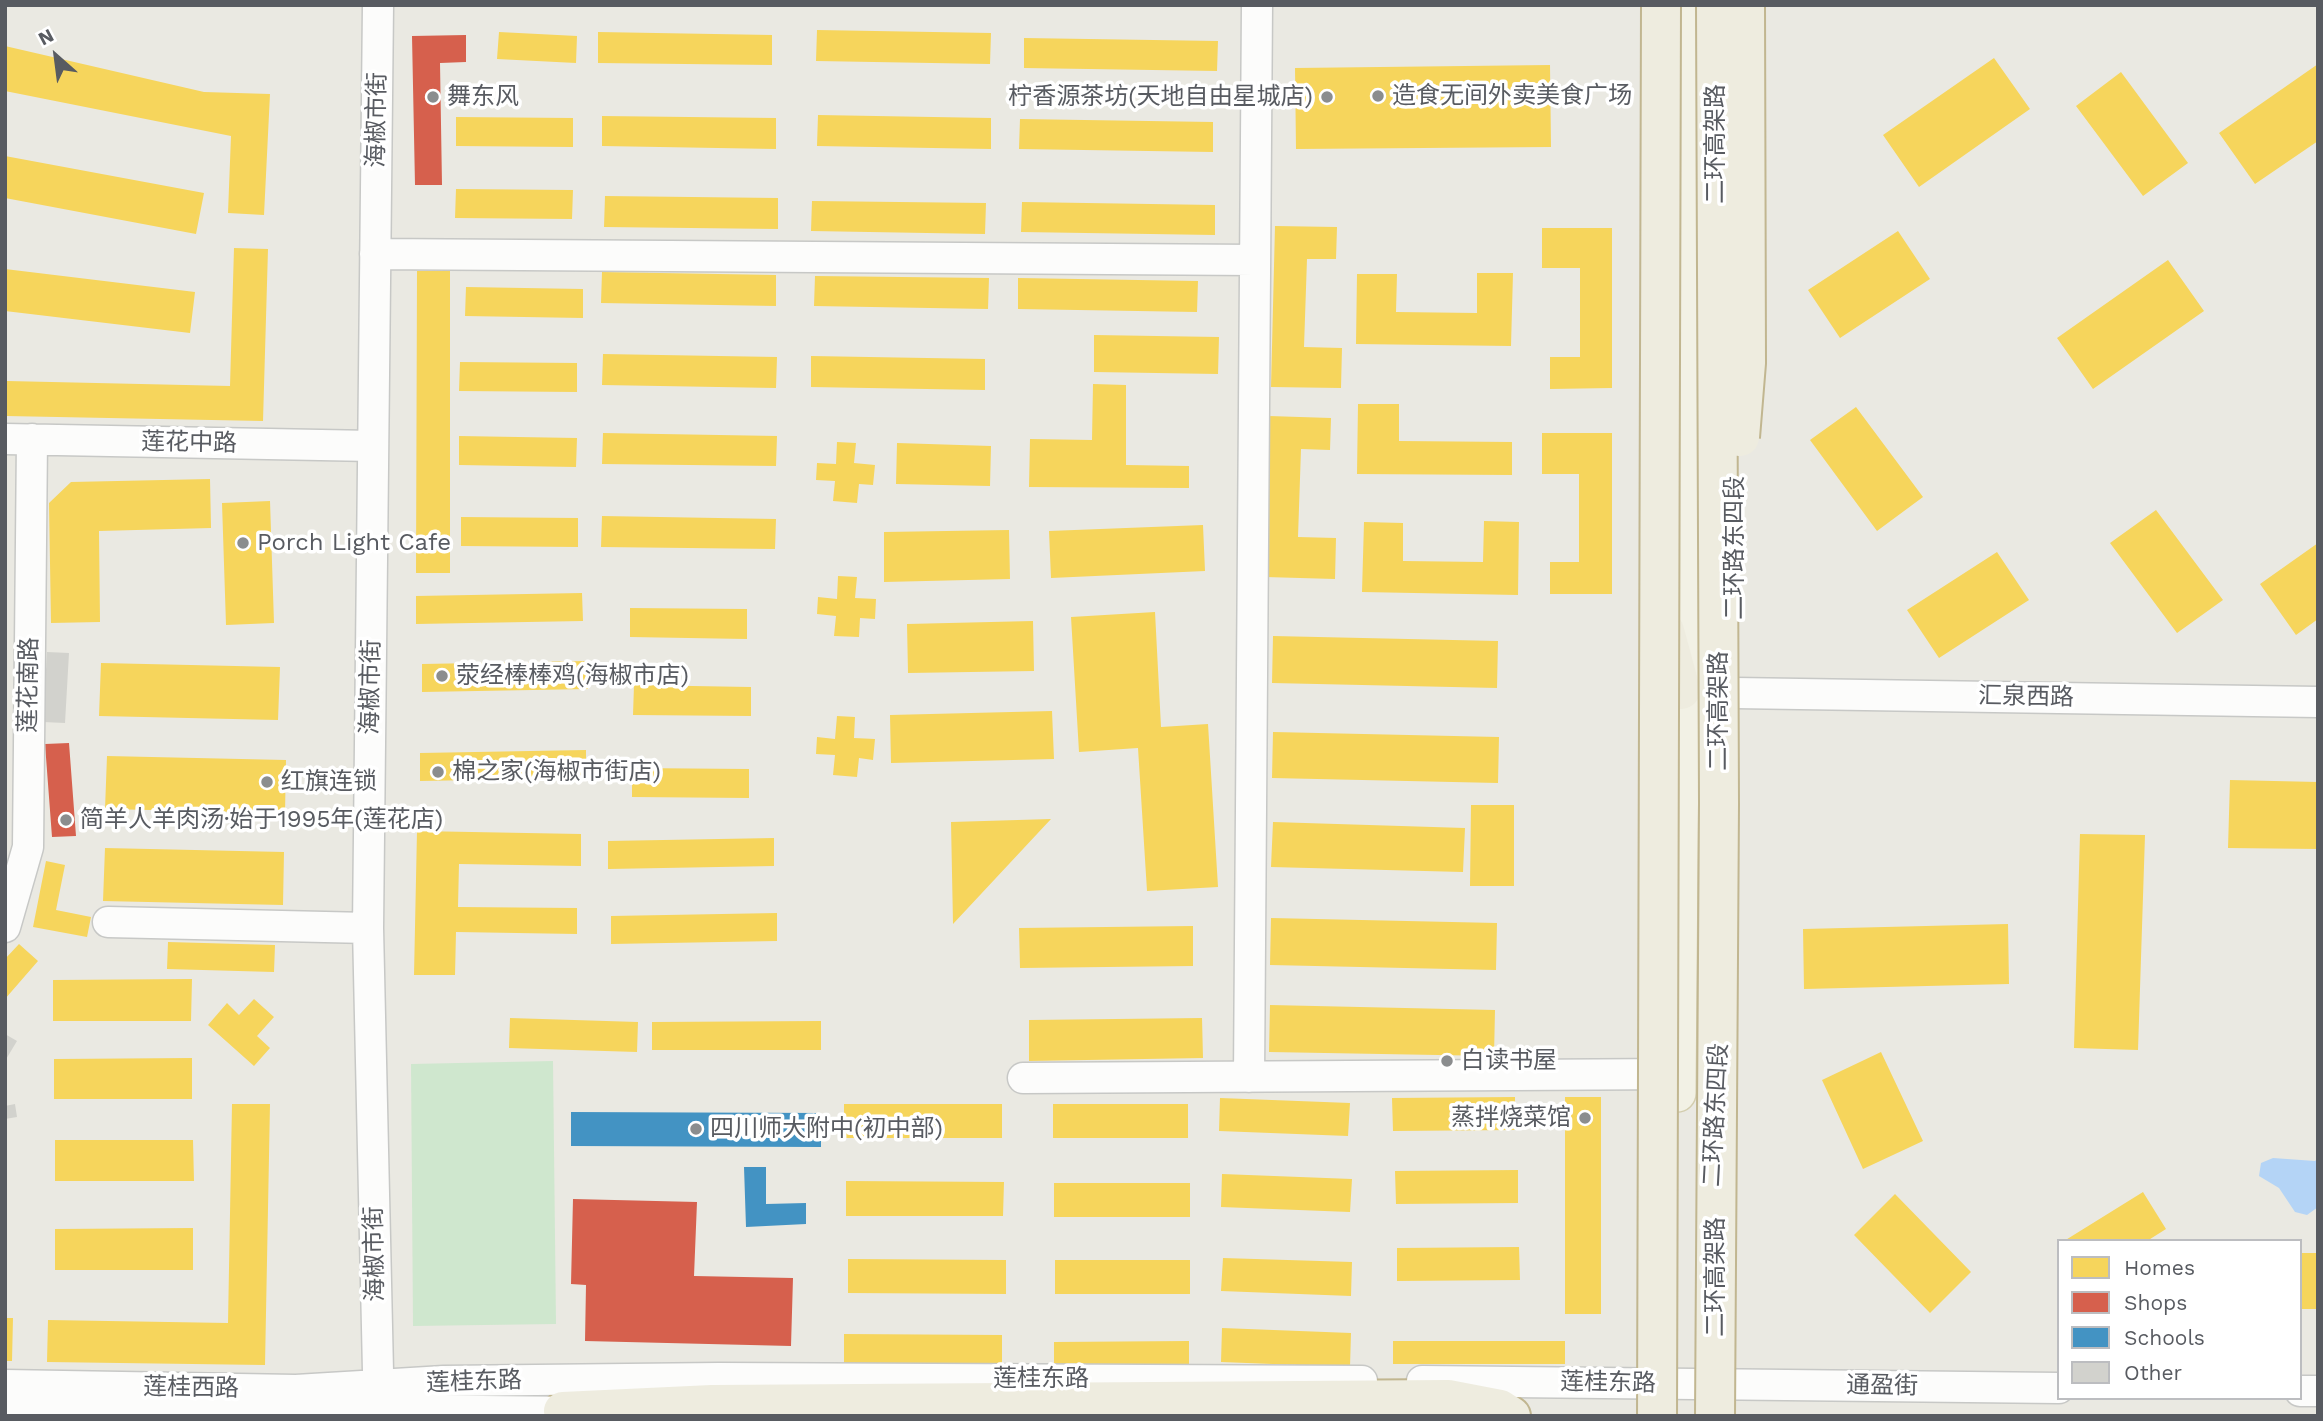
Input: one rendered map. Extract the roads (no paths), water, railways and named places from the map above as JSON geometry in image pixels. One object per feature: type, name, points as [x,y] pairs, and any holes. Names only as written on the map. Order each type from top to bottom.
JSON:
[{"type":"highway","points":[[1642,5],[1645,555],[1681,690]]},
{"type":"highway","points":[[1661,5],[1687,1405]]},
{"type":"highway","name":"二环高架路","points":[[1687,1405],[1727,689],[1716,5]]},
{"type":"highway","points":[[1727,689],[1746,362],[1745,5]]},
{"type":"highway","points":[[563,1411],[712,1404],[1448,1399],[1500,1409],[1511,1416]]},
{"type":"main road","name":"二环路东四段","points":[[1680,5],[1684,280],[1677,1074],[1687,1405]]},
{"type":"main road","name":"二环路东四段","points":[[1727,689],[1733,5]]},
{"type":"street","name":"海椒市街","points":[[378,5],[368,928],[378,1404]]},
{"type":"street","points":[[1249,1077],[1257,5]]},
{"type":"street","points":[[375,254],[1255,260]]},
{"type":"street","name":"莲花中路","points":[[19,439],[373,446]]},
{"type":"street","name":"莲花南路","points":[[5,928],[28,847],[19,439]]},
{"type":"street","name":"汇泉西路","points":[[1727,689],[2318,702]]},
{"type":"street","points":[[108,922],[368,928]]},
{"type":"street","points":[[1023,1078],[1677,1074]]},
{"type":"street","name":"莲桂东路","points":[[378,1404],[444,1381],[719,1378],[1687,1405]]},
{"type":"street","name":"莲桂西路","points":[[5,1385],[296,1390],[378,1404]]},
{"type":"street","name":"通盈街","points":[[1687,1405],[2057,1388]]},
{"type":"street","name":"莲桂东路","points":[[378,1404],[629,1416]]},
{"type":"street","name":"莲桂西路","points":[[5,1411],[225,1415],[378,1404]]},
{"type":"water","points":[[2273,1158],[2315,1161],[2318,1158],[2318,1207],[2307,1215],[2295,1212],[2279,1188],[2259,1176],[2261,1163]]},
{"type":"place","name":"造食无间外卖美食广场","points":[[1378,96]]},
{"type":"place","name":"舞东风","points":[[433,97]]},
{"type":"place","name":"柠香源茶坊(天地自由星城店)","points":[[1327,97]]},
{"type":"place","name":"Porch Light Cafe","points":[[243,543]]},
{"type":"place","name":"荥经棒棒鸡(海椒市店)","points":[[442,676]]},
{"type":"place","name":"棉之家(海椒市街店)","points":[[438,772]]},
{"type":"place","name":"红旗连锁","points":[[267,782]]},
{"type":"place","name":"简羊人羊肉汤·始于1995年(莲花店)","points":[[66,820]]},
{"type":"place","name":"白读书屋","points":[[1447,1061]]},
{"type":"place","name":"蒸拌烧菜馆","points":[[1585,1118]]},
{"type":"place","name":"四川师大附中(初中部)","points":[[696,1129]]}]
